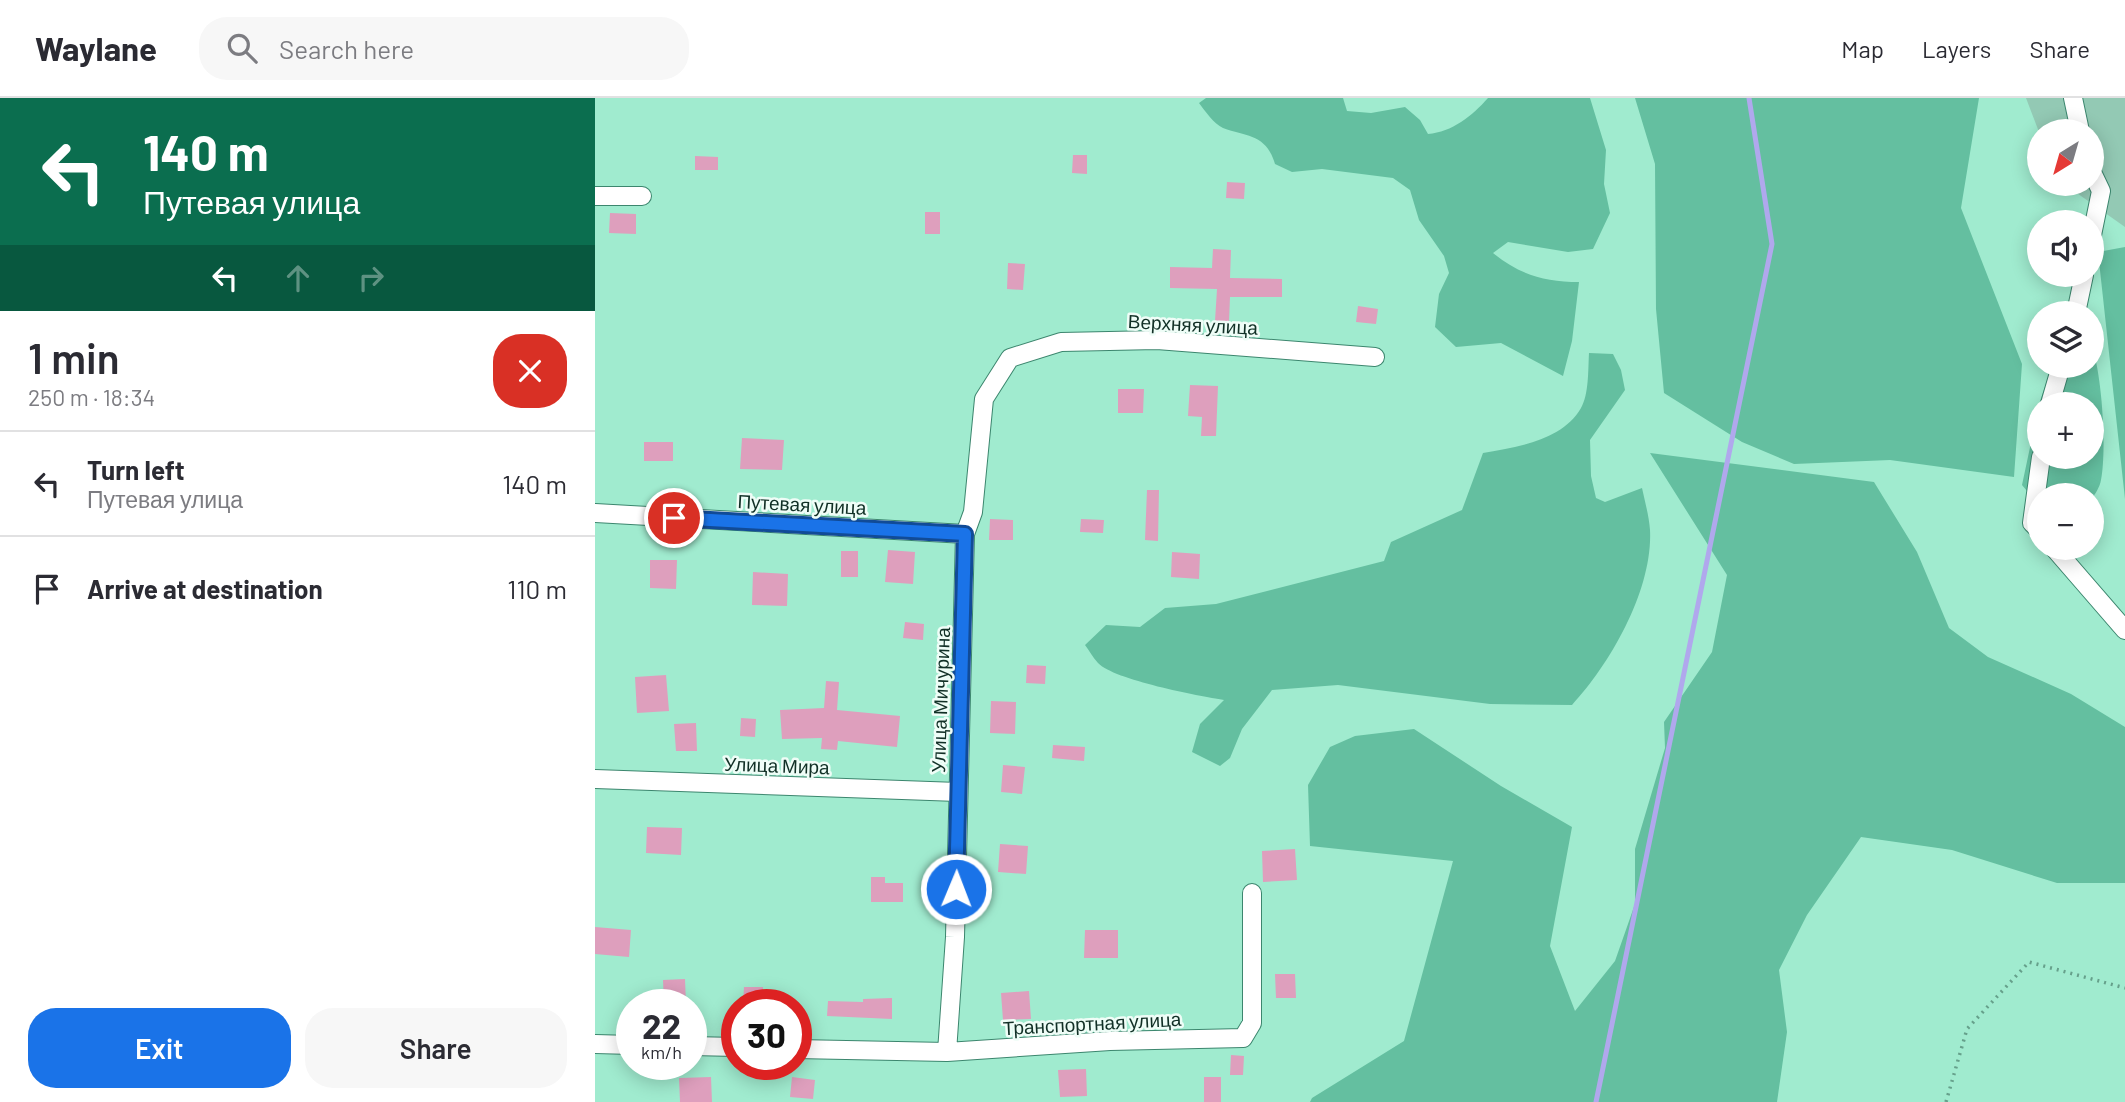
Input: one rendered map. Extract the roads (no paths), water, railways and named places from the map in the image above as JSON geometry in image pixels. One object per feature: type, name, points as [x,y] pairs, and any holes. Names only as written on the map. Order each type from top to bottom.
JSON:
[{"type":"street","points":[[2073,98],[2077,119]]},
{"type":"street","points":[[595,196],[642,197]]},
{"type":"street","name":"Верхняя улица","points":[[1010,358],[1061,342],[1157,341],[1375,357]]},
{"type":"street","name":"Улица Мичурина","points":[[947,1052],[955,937],[965,534],[973,512],[984,398],[1010,358]]},
{"type":"street","name":"Путевая улица","points":[[595,513],[965,534]]},
{"type":"street","points":[[2064,560],[2125,630]]},
{"type":"street","name":"Улица Мира","points":[[595,779],[958,792]]},
{"type":"street","name":"Транспортная улица","points":[[812,1049],[947,1052],[1110,1041],[1243,1038],[1252,1023],[1252,893]]},
{"type":"street","points":[[595,1044],[616,1045]]},
{"type":"waterway","points":[[1596,1102],[1772,244],[1749,98]]}]
